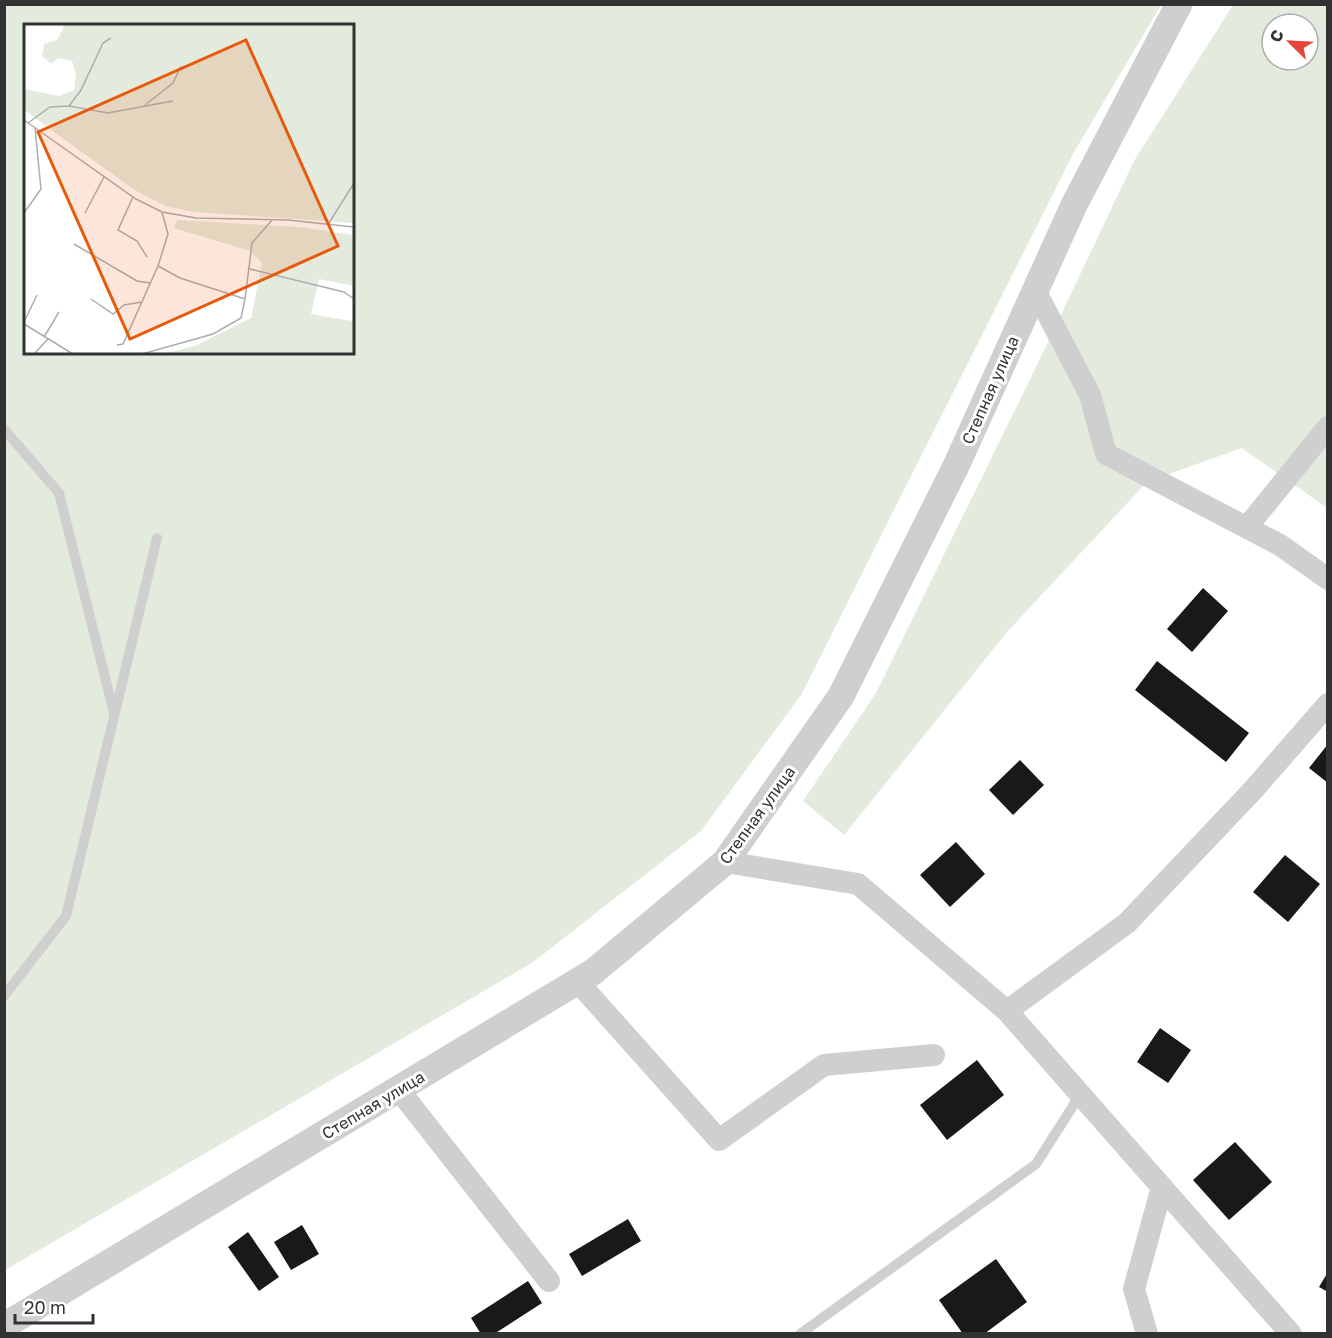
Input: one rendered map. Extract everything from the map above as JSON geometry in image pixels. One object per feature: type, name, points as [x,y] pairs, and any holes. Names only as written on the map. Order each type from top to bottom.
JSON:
[{"type":"street","name":"Степная улица","points":[[4,1326],[578,982],[725,862],[841,696],[956,466],[1074,205],[1179,4]]},
{"type":"street","points":[[1035,290],[1090,395],[1106,454],[1280,545],[1328,579]]},
{"type":"street","points":[[1247,527],[1328,427]]},
{"type":"street","points":[[1007,1011],[1127,923],[1254,789],[1328,704]]},
{"type":"street","points":[[725,862],[858,884],[1007,1011],[1291,1334]]},
{"type":"street","points":[[578,982],[718,1140],[824,1065],[934,1054]]},
{"type":"street","points":[[399,1089],[549,1281]]},
{"type":"street","points":[[1147,1334],[1134,1289],[1162,1187]]},
{"type":"lane","points":[[4,429],[59,493],[114,716]]},
{"type":"lane","points":[[4,996],[66,916],[157,538]]},
{"type":"lane","points":[[800,1334],[1036,1164],[1080,1095]]},
{"type":"shaded area","points":[[5,5],[1161,5],[1073,154],[801,695],[701,831],[532,963],[5,1270]]},
{"type":"shaded area","points":[[1233,5],[1327,5],[1327,508],[1242,448],[1147,482],[1007,632],[844,835],[803,801],[876,693],[1134,161]]},
{"type":"building","points":[[1203,588],[1228,611],[1192,652],[1167,629]]},
{"type":"building","points":[[1157,661],[1249,733],[1226,762],[1135,690]]},
{"type":"building","points":[[1328,744],[1328,783],[1309,768]]},
{"type":"building","points":[[1020,760],[1044,785],[1013,815],[989,790]]},
{"type":"building","points":[[956,842],[985,874],[950,907],[920,875]]},
{"type":"building","points":[[1285,855],[1320,884],[1288,922],[1253,892]]},
{"type":"building","points":[[1160,1028],[1191,1050],[1168,1083],[1137,1062]]},
{"type":"building","points":[[977,1060],[1004,1095],[947,1140],[920,1105]]},
{"type":"building","points":[[1235,1142],[1272,1182],[1229,1220],[1193,1180]]},
{"type":"building","points":[[628,1219],[641,1241],[582,1276],[569,1254]]},
{"type":"building","points":[[302,1225],[319,1254],[291,1270],[274,1242]]},
{"type":"building","points":[[248,1232],[279,1277],[259,1291],[228,1247]]},
{"type":"building","points":[[996,1259],[1027,1302],[984,1334],[963,1334],[939,1300]]},
{"type":"building","points":[[1328,1272],[1328,1292],[1319,1287]]},
{"type":"building","points":[[528,1281],[542,1303],[494,1334],[481,1334],[471,1318]]}]
